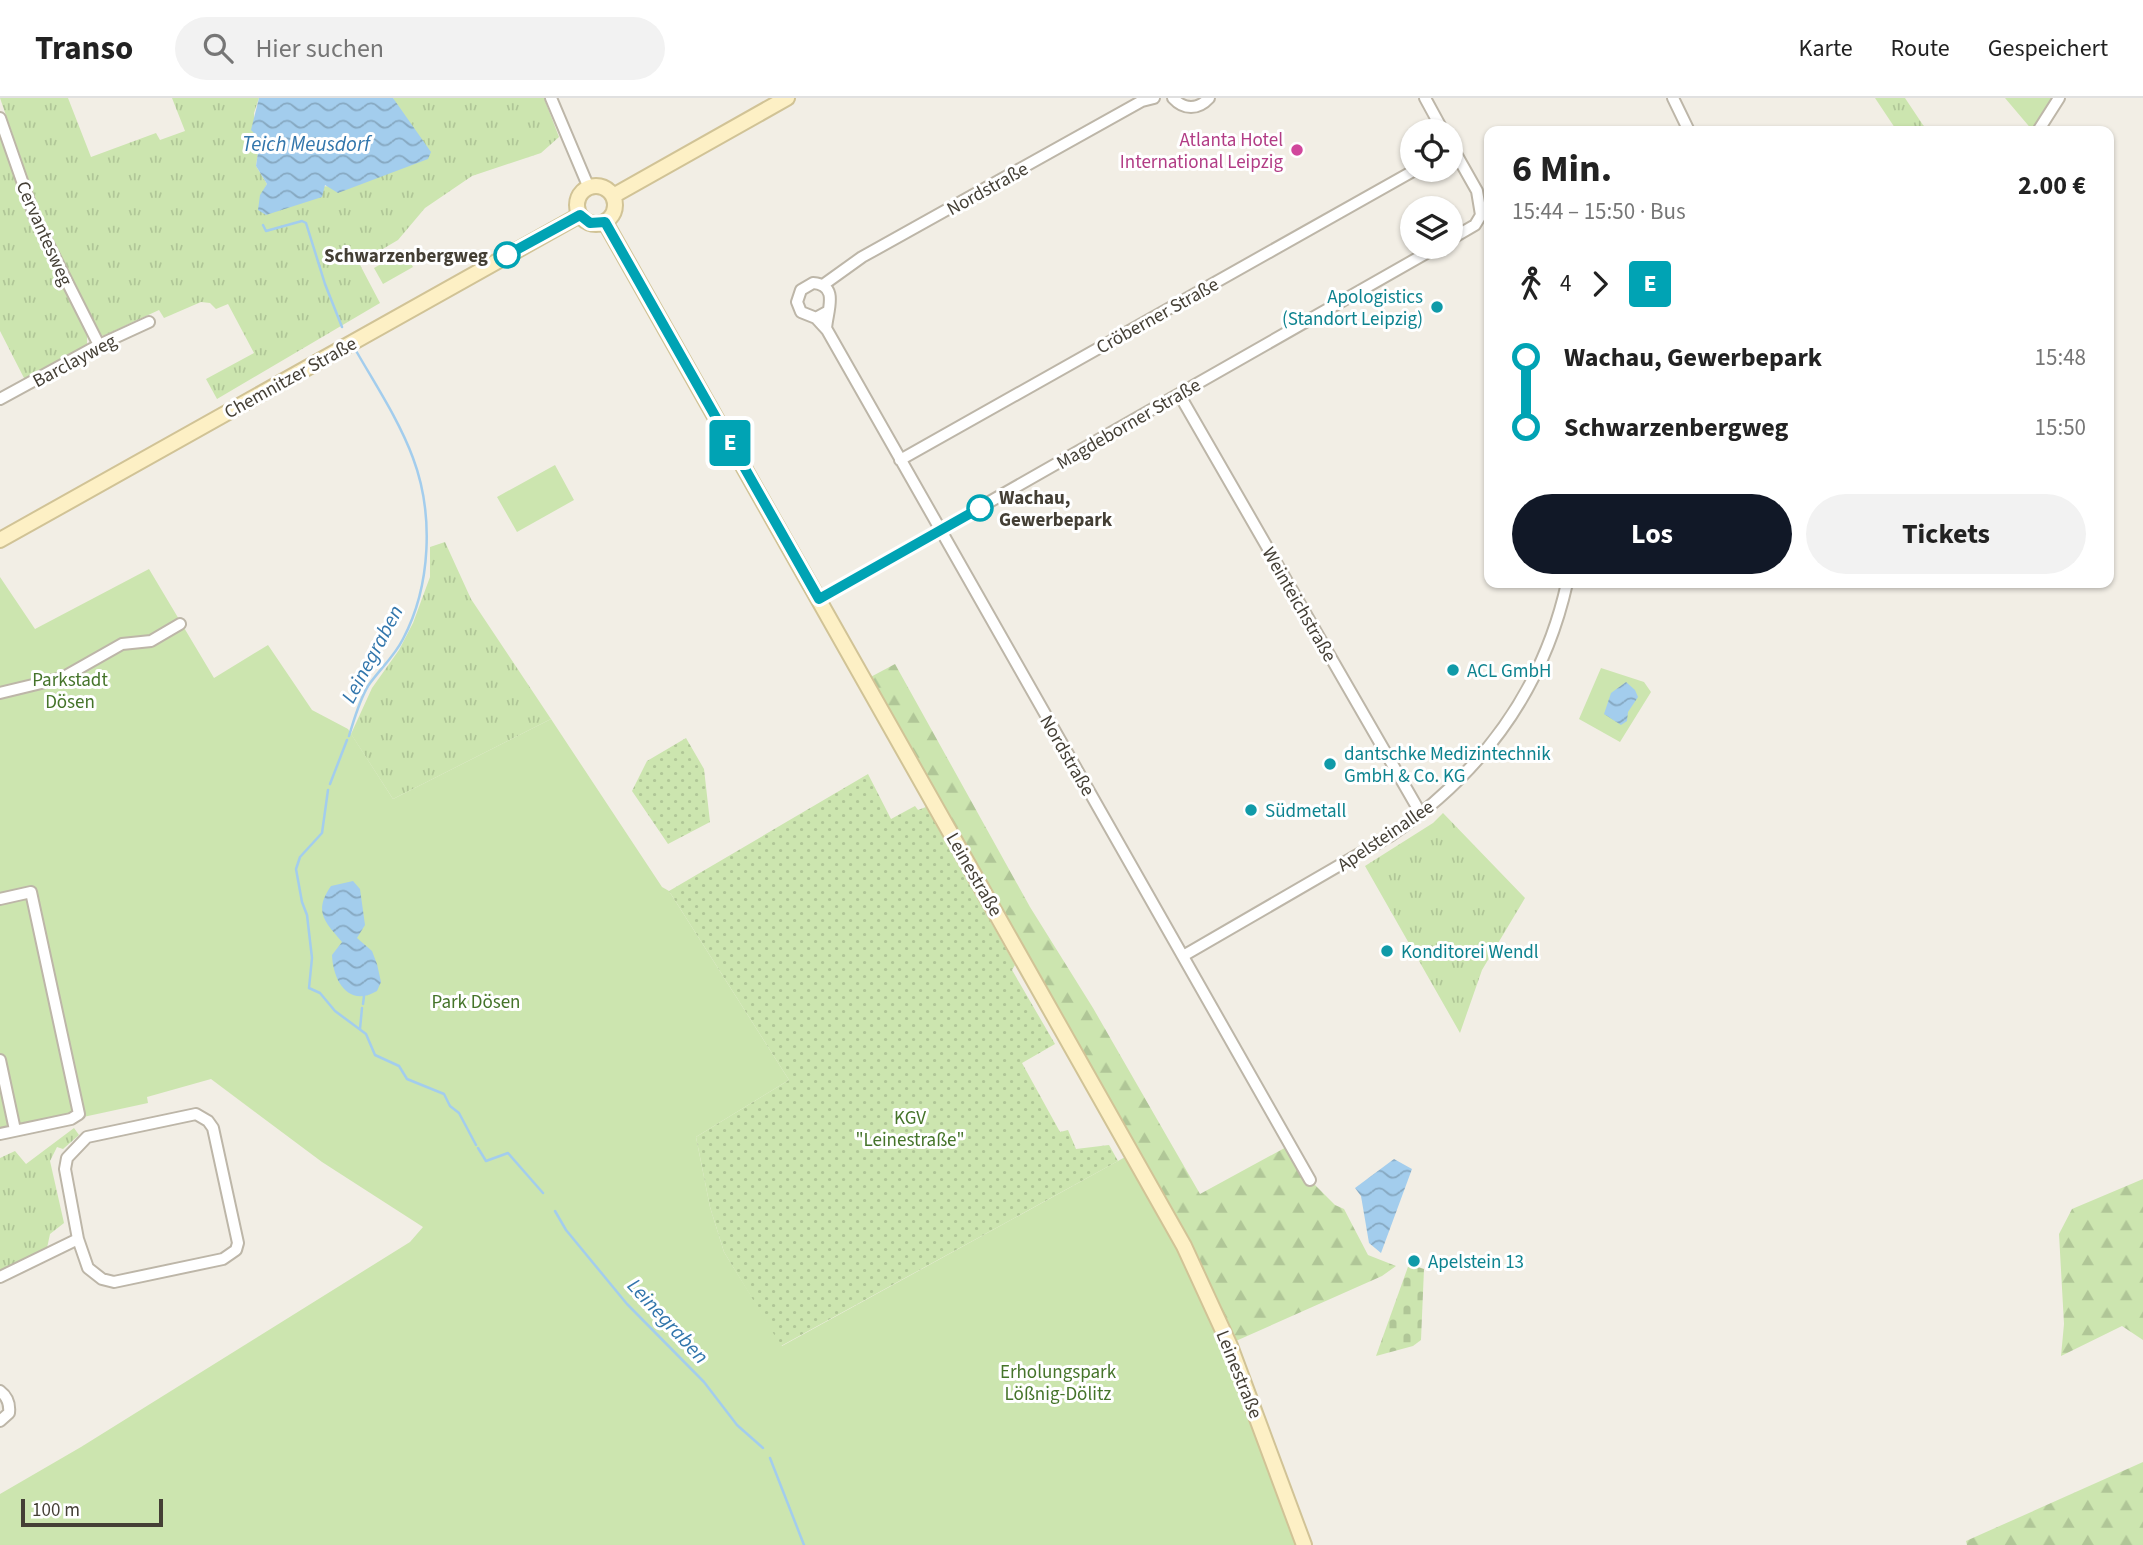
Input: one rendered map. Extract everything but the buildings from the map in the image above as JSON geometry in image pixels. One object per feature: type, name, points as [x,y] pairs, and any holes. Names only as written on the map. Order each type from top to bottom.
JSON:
[{"type":"main road","points":[[613,196],[787,98]]},
{"type":"main road","points":[[589,188],[604,188],[613,196],[615,209],[605,222],[590,223],[580,215],[578,201],[589,188]]},
{"type":"main road","name":"Chemnitzer Straße","points":[[0,540],[580,215]]},
{"type":"main road","name":"Leinestraße","points":[[605,222],[1184,1246],[1230,1346],[1304,1545]]},
{"type":"street","points":[[551,98],[589,188]]},
{"type":"street","name":"Nordstraße","points":[[1154,98],[1142,101],[862,257],[823,285],[807,285],[797,298],[802,312],[816,317],[826,329],[1310,1180]]},
{"type":"street","points":[[1173,98],[1182,106],[1192,108],[1200,106],[1209,98]]},
{"type":"street","points":[[1424,98],[1436,119]]},
{"type":"street","points":[[1673,98],[1687,126]]},
{"type":"street","points":[[2041,126],[2059,98]]},
{"type":"street","name":"Cervantesweg","points":[[0,118],[35,218],[99,345]]},
{"type":"street","points":[[1463,167],[1477,191],[1484,214]]},
{"type":"street","name":"Cröberner Straße","points":[[900,460],[1400,178]]},
{"type":"street","points":[[1463,232],[1484,218]]},
{"type":"street","name":"Magdeborner Straße","points":[[819,599],[1416,259]]},
{"type":"street","points":[[823,285],[831,299],[826,329]]},
{"type":"street","points":[[816,317],[827,312]]},
{"type":"street","name":"Barclayweg","points":[[0,400],[99,345],[149,323]]},
{"type":"street","name":"Weinteichstraße","points":[[1179,394],[1421,814]]},
{"type":"street","name":"Apelsteinallee","points":[[1183,956],[1354,858],[1421,814],[1470,772],[1529,688],[1546,650],[1565,588]]},
{"type":"street","points":[[0,693],[62,678],[122,644],[150,641],[180,624]]},
{"type":"street","points":[[0,899],[31,892],[79,1114],[71,1119],[0,1134]]},
{"type":"street","points":[[0,1060],[15,1130]]},
{"type":"street","points":[[196,1114],[208,1121],[213,1128],[238,1243],[229,1257],[114,1282],[102,1279],[88,1268],[78,1239],[65,1169],[73,1149],[86,1137],[196,1114]]},
{"type":"street","points":[[0,1277],[78,1239]]},
{"type":"street","points":[[0,1391],[9,1401],[10,1408],[9,1413],[0,1421]]},
{"type":"green space","points":[[0,98],[68,98],[91,157],[156,133],[160,140],[185,131],[172,98],[259,98],[254,113],[255,135],[260,139],[256,166],[267,184],[264,190],[331,186],[397,106],[393,98],[544,98],[559,137],[541,153],[472,176],[425,208],[398,240],[359,263],[380,303],[217,399],[206,379],[254,353],[228,304],[216,309],[210,303],[201,302],[164,318],[159,310],[103,336],[98,332],[41,217]]},
{"type":"green space","points":[[1875,98],[1905,98],[1924,126],[1894,126]]},
{"type":"green space","points":[[2005,98],[2059,98],[2041,126],[2029,126]]},
{"type":"green space","points":[[0,137],[31,221],[87,335],[87,345],[25,380],[0,331]]},
{"type":"green space","points":[[404,251],[413,267],[383,284],[374,268]]},
{"type":"green space","points":[[555,465],[574,500],[517,532],[497,497]]},
{"type":"green space","points":[[445,542],[471,599],[551,719],[393,799],[351,734],[372,688],[399,650],[413,623],[430,577],[430,547]]},
{"type":"green space","points":[[149,569],[214,678],[268,645],[312,710],[348,729],[393,799],[551,719],[662,887],[669,891],[789,1080],[696,1137],[710,1207],[724,1252],[782,1346],[1127,1156],[1177,1247],[1226,1354],[1298,1545],[0,1545],[0,1494],[81,1447],[410,1242],[423,1227],[322,1162],[211,1079],[147,1097],[148,1103],[0,1135],[0,577],[35,629]]},
{"type":"green space","points":[[895,664],[1030,907],[1093,1008],[1200,1194],[1290,1145],[1310,1180],[1335,1205],[1344,1209],[1368,1255],[1396,1266],[1382,1276],[1229,1344],[865,680]]},
{"type":"green space","points":[[1601,668],[1644,682],[1651,692],[1620,742],[1579,719]]},
{"type":"green space","points":[[686,738],[704,769],[710,822],[668,844],[632,791],[647,761]]},
{"type":"green space","name":"KGV \"Leinestraße\"","points":[[868,774],[891,819],[915,806],[918,810],[926,807],[1015,965],[1012,970],[1055,1044],[1022,1063],[1060,1132],[1068,1130],[1076,1149],[1109,1145],[1118,1161],[781,1346],[724,1252],[710,1207],[696,1137],[789,1080],[669,891]]},
{"type":"green space","points":[[1443,813],[1525,898],[1482,970],[1460,1033],[1365,866],[1433,823]]},
{"type":"green space","points":[[74,1128],[79,1135],[63,1149],[57,1147],[50,1161],[64,1223],[50,1234],[47,1248],[0,1270],[0,1158],[15,1151],[26,1164]]},
{"type":"green space","points":[[2143,1179],[2143,1340],[2122,1326],[2061,1356],[2064,1324],[2059,1234],[2072,1209]]},
{"type":"green space","points":[[1409,1264],[1424,1269],[1421,1340],[1413,1346],[1376,1356]]},
{"type":"green space","points":[[2143,1462],[2143,1545],[1967,1545],[1966,1541]]},
{"type":"water","name":"Teich Meusdorf","points":[[259,98],[393,98],[431,152],[428,159],[338,193],[325,185],[322,197],[266,215],[258,210],[260,195],[267,184],[256,166],[260,139],[251,130]]},
{"type":"water","points":[[1626,682],[1638,697],[1628,712],[1627,721],[1621,725],[1604,714],[1611,693]]},
{"type":"water","points":[[353,881],[360,889],[365,925],[357,938],[372,951],[381,982],[377,991],[358,996],[344,989],[335,974],[332,955],[342,942],[326,922],[322,910],[331,886]]},
{"type":"water","points":[[1394,1159],[1412,1169],[1381,1253],[1369,1243],[1361,1196],[1355,1188]]},
{"type":"waterway","name":"Leinegraben","points":[[263,225],[266,231],[302,221],[306,223],[342,327]]},
{"type":"waterway","name":"Leinegraben","points":[[349,736],[365,692],[399,646],[412,618],[424,573],[426,550],[424,502],[413,458],[394,416],[355,349]]},
{"type":"waterway","name":"Leinegraben","points":[[330,784],[347,740]]},
{"type":"waterway","name":"Leinegraben","points":[[328,790],[322,833],[300,857],[296,869],[307,915],[312,958],[309,988],[320,993],[335,1011],[366,1034],[375,1055],[399,1066],[407,1079],[444,1094],[450,1106],[459,1113],[476,1145]]},
{"type":"waterway","points":[[363,1004],[364,996]]},
{"type":"waterway","points":[[360,1029],[362,1008]]},
{"type":"waterway","name":"Leinegraben","points":[[478,1148],[486,1161],[508,1153],[543,1193]]},
{"type":"waterway","name":"Leinegraben","points":[[555,1211],[566,1230],[627,1304],[704,1382],[737,1425],[763,1448]]},
{"type":"waterway","name":"Leinegraben","points":[[770,1458],[804,1545]]},
{"type":"bus line","name":"E","points":[[507,255],[580,215],[590,223],[605,222],[819,599],[980,508]]},
{"type":"place","name":"Atlanta Hotel International Leipzig","points":[[1297,150]]},
{"type":"place","name":"Schwarzenbergweg","points":[[507,255]]},
{"type":"place","name":"Apologistics (Standort Leipzig)","points":[[1437,307]]},
{"type":"place","name":"Wachau, Gewerbepark","points":[[980,508]]},
{"type":"place","name":"ACL GmbH","points":[[1453,670]]},
{"type":"place","name":"dantschke Medizintechnik GmbH & Co. KG","points":[[1330,764]]},
{"type":"place","name":"Südmetall","points":[[1251,810]]},
{"type":"place","name":"Konditorei Wendl","points":[[1387,951]]},
{"type":"place","name":"Apelstein 13","points":[[1414,1261]]},
{"type":"park label","name":"Parkstadt Dösen","points":[[70,690]]},
{"type":"park label","name":"Park Dösen","points":[[476,1001]]},
{"type":"park label","name":"Erholungspark Lößnig-Dölitz","points":[[1058,1382]]}]
